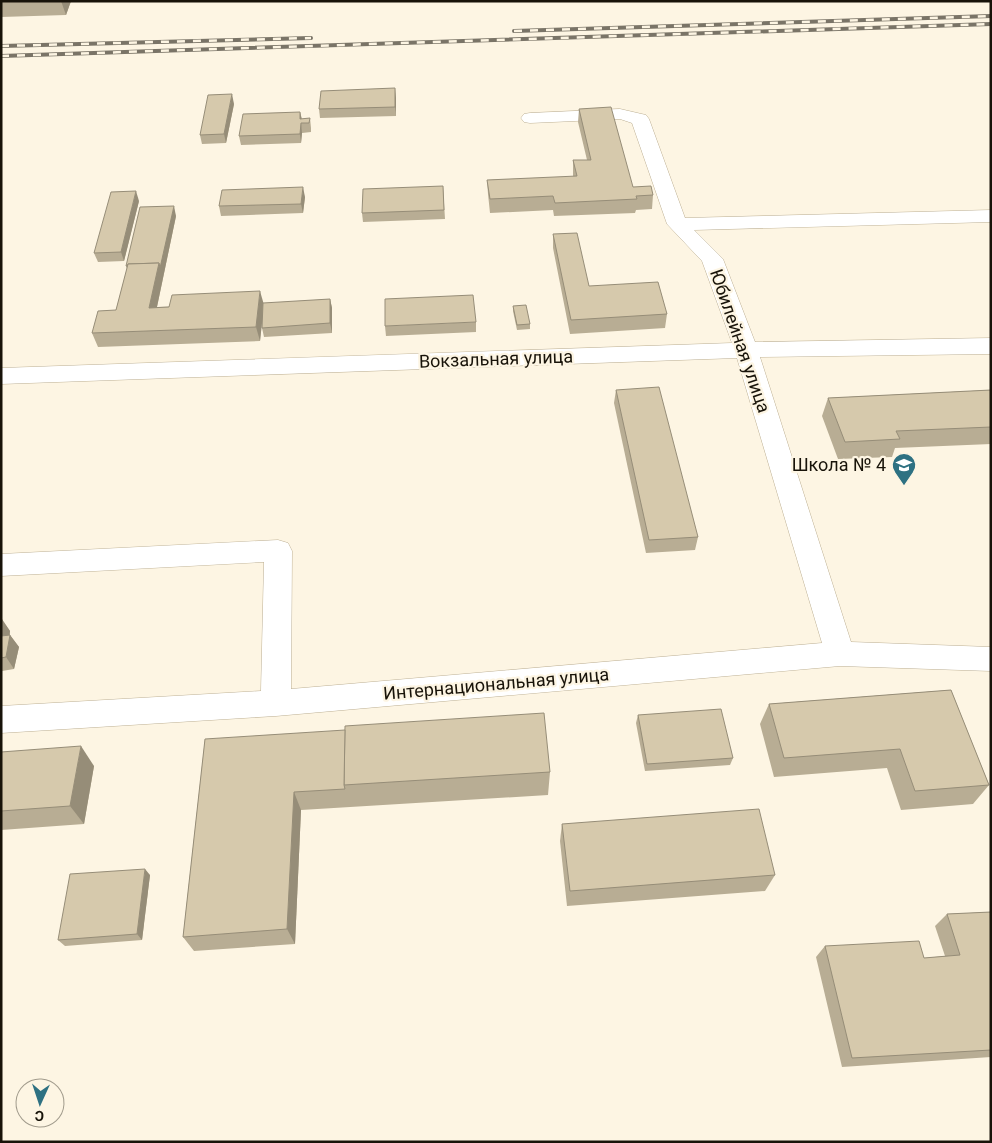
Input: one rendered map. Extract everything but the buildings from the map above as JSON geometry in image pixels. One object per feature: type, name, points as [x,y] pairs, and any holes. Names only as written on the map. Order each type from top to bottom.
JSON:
[{"type":"street","name":"Юбилейная улица","points":[[530,118],[620,114],[640,119],[677,224],[712,259],[746,350],[840,654]]},
{"type":"street","points":[[677,224],[991,216]]},
{"type":"street","name":"Вокзальная улица","points":[[1,376],[746,350],[991,346]]},
{"type":"street","points":[[1,565],[278,551],[276,703]]},
{"type":"street","name":"Интернациональная улица","points":[[1,720],[276,703],[840,654],[991,659]]},
{"type":"railway","points":[[514,31],[991,16]]},
{"type":"railway","points":[[1,56],[991,24]]},
{"type":"railway","points":[[1,46],[311,38]]},
{"type":"place","name":"Школа № 4","points":[[904,486]]}]
